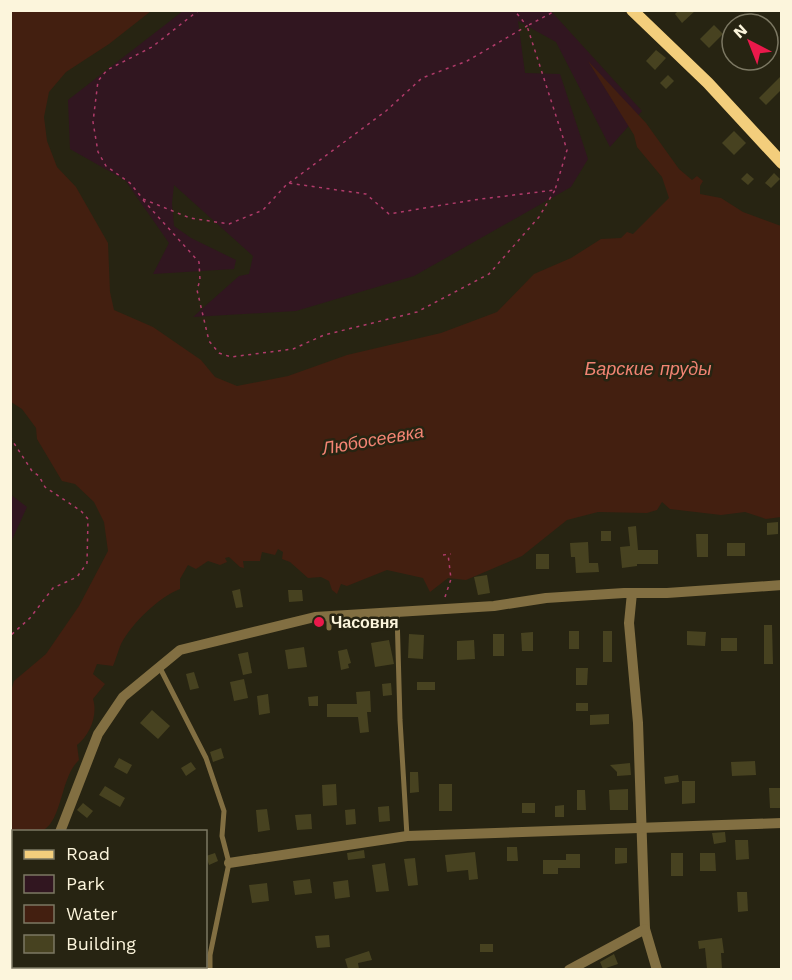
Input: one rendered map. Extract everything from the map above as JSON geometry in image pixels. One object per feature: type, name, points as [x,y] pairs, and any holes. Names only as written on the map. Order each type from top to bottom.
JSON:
[{"type":"street","points":[[632,10],[708,83],[782,163]]},
{"type":"street","points":[[60,830],[98,734],[123,697],[180,650],[315,617],[494,606],[628,590],[667,593],[782,585]]},
{"type":"street","points":[[628,590],[638,723],[645,929],[657,969]]},
{"type":"street","points":[[229,863],[408,836],[782,823]]},
{"type":"street","points":[[569,969],[645,929]]},
{"type":"lane","points":[[397,613],[400,720],[408,836]]},
{"type":"lane","points":[[328,616],[329,628]]},
{"type":"lane","points":[[160,668],[209,768],[224,811],[222,836],[229,863],[210,955],[210,969]]},
{"type":"path","points":[[199,10],[152,47],[107,70],[98,81],[93,122],[98,152],[106,166],[130,183],[142,200],[199,262],[200,280],[197,290],[210,341],[219,353],[231,357],[293,349],[324,335],[417,312],[489,274],[539,217],[555,190],[567,150],[527,26],[514,10]]},
{"type":"path","points":[[142,200],[190,218],[229,224],[263,210],[288,183],[386,111],[422,78],[467,61],[557,10]]},
{"type":"path","points":[[288,183],[366,194],[389,214],[473,200],[555,190]]},
{"type":"path","points":[[10,437],[45,487],[81,511],[88,519],[87,563],[77,577],[53,588],[30,618],[10,636]]},
{"type":"path","points":[[443,555],[450,554],[451,579],[445,597],[445,610]]},
{"type":"green space","points":[[550,10],[642,111],[610,147],[556,42],[518,21],[525,73],[560,74],[588,159],[571,187],[414,276],[296,311],[193,317],[239,276],[249,274],[253,256],[174,185],[172,203],[174,226],[191,238],[236,260],[234,269],[153,274],[169,243],[125,180],[70,149],[68,100],[183,11]]},
{"type":"green space","points":[[11,495],[27,507],[11,542]]},
{"type":"water","name":"Барские пруды","points":[[11,10],[151,11],[109,44],[66,72],[49,92],[44,117],[47,141],[57,167],[76,187],[108,243],[110,292],[114,310],[153,327],[201,360],[215,377],[237,386],[288,376],[347,355],[441,333],[497,312],[534,274],[571,258],[601,239],[621,238],[627,232],[633,234],[669,198],[662,177],[637,147],[634,135],[588,61],[646,123],[679,169],[692,180],[697,176],[703,181],[700,194],[721,198],[743,212],[781,226],[781,517],[766,519],[745,512],[721,515],[670,509],[662,502],[657,510],[647,513],[598,512],[567,520],[522,556],[466,580],[448,578],[430,592],[423,578],[387,570],[347,586],[341,584],[337,594],[332,590],[329,581],[321,577],[308,578],[290,562],[282,559],[283,552],[278,549],[275,555],[262,552],[260,561],[243,561],[244,568],[229,557],[225,558],[227,562],[220,565],[208,561],[196,569],[188,565],[180,579],[180,589],[163,598],[139,619],[121,644],[113,666],[97,664],[93,674],[105,684],[93,699],[94,718],[89,730],[77,745],[79,760],[68,778],[57,812],[52,821],[42,830],[12,830],[11,864],[11,691],[14,681],[46,654],[79,606],[108,551],[104,522],[94,502],[75,484],[62,481],[37,439],[36,428],[22,409],[11,402]]},
{"type":"building","points":[[679,10],[696,10],[682,23],[675,14]]},
{"type":"building","points":[[714,25],[720,31],[720,37],[709,48],[700,39]]},
{"type":"building","points":[[656,50],[666,58],[655,70],[646,61]]},
{"type":"building","points":[[668,75],[674,81],[666,89],[660,83]]},
{"type":"building","points":[[782,75],[782,89],[766,105],[759,98]]},
{"type":"building","points":[[734,131],[746,143],[734,155],[722,143]]},
{"type":"building","points":[[747,173],[754,179],[748,185],[741,179]]},
{"type":"building","points":[[774,173],[780,179],[771,188],[765,183]]},
{"type":"building","points":[[778,522],[778,534],[767,535],[767,523]]},
{"type":"building","points":[[636,526],[638,550],[658,550],[658,564],[637,564],[637,566],[622,568],[620,547],[630,546],[628,527]]},
{"type":"building","points":[[601,531],[611,531],[611,541],[601,541]]},
{"type":"building","points":[[696,534],[708,534],[708,557],[697,557]]},
{"type":"building","points":[[588,542],[589,563],[598,563],[599,572],[576,573],[575,557],[571,557],[570,543]]},
{"type":"building","points":[[727,543],[745,543],[745,556],[727,556]]},
{"type":"building","points":[[536,554],[549,554],[549,569],[536,569]]},
{"type":"building","points":[[487,575],[490,593],[478,595],[474,577]]},
{"type":"building","points":[[240,589],[243,607],[236,608],[232,591]]},
{"type":"building","points":[[288,590],[302,590],[303,601],[289,602]]},
{"type":"building","points":[[764,625],[772,625],[773,664],[764,664]]},
{"type":"building","points":[[569,631],[579,631],[579,649],[569,649]]},
{"type":"building","points":[[603,631],[612,631],[612,662],[603,662]]},
{"type":"building","points":[[687,631],[706,632],[705,646],[687,645]]},
{"type":"building","points":[[533,632],[533,651],[522,651],[521,633]]},
{"type":"building","points":[[409,634],[424,635],[423,659],[408,658]]},
{"type":"building","points":[[493,634],[504,634],[504,656],[493,656]]},
{"type":"building","points":[[721,638],[737,638],[737,651],[721,651]]},
{"type":"building","points":[[389,640],[394,664],[375,667],[371,643]]},
{"type":"building","points":[[474,640],[475,659],[457,660],[457,641]]},
{"type":"building","points":[[304,647],[307,667],[288,669],[285,650]]},
{"type":"building","points":[[347,649],[351,663],[348,664],[349,668],[341,670],[338,651]]},
{"type":"building","points":[[248,652],[252,673],[243,675],[238,654]]},
{"type":"building","points":[[576,668],[588,668],[587,685],[576,685]]},
{"type":"building","points":[[194,672],[199,688],[190,690],[186,674]]},
{"type":"building","points":[[244,679],[248,698],[234,701],[230,682]]},
{"type":"building","points":[[417,682],[435,682],[435,690],[417,690]]},
{"type":"building","points":[[391,683],[392,695],[383,696],[382,684]]},
{"type":"building","points":[[370,691],[371,712],[367,712],[369,732],[360,733],[358,717],[327,717],[327,704],[357,704],[356,692]]},
{"type":"building","points":[[268,694],[270,713],[259,715],[257,696]]},
{"type":"building","points":[[318,696],[318,706],[309,706],[308,697]]},
{"type":"building","points":[[576,703],[588,703],[588,711],[576,711]]},
{"type":"building","points":[[152,710],[170,726],[158,739],[140,723]]},
{"type":"building","points":[[609,714],[609,724],[590,725],[590,715]]},
{"type":"building","points":[[221,748],[224,758],[213,762],[210,752]]},
{"type":"building","points":[[119,758],[132,765],[127,774],[114,767]]},
{"type":"building","points":[[755,761],[756,775],[732,776],[731,762]]},
{"type":"building","points":[[191,762],[196,769],[186,776],[181,768]]},
{"type":"building","points":[[630,763],[631,775],[617,776],[617,772],[610,765]]},
{"type":"building","points":[[410,772],[418,772],[419,792],[410,793]]},
{"type":"building","points":[[678,775],[679,782],[665,784],[664,777]]},
{"type":"building","points":[[682,781],[695,781],[695,803],[682,804]]},
{"type":"building","points":[[336,784],[337,805],[323,806],[322,785]]},
{"type":"building","points":[[439,784],[452,784],[452,811],[439,811]]},
{"type":"building","points":[[105,786],[125,798],[120,807],[99,795]]},
{"type":"building","points":[[769,788],[782,788],[782,808],[770,808]]},
{"type":"building","points":[[628,789],[628,810],[610,810],[609,790]]},
{"type":"building","points":[[577,790],[585,790],[586,810],[577,810]]},
{"type":"building","points":[[83,803],[93,811],[87,818],[77,810]]},
{"type":"building","points":[[522,803],[535,803],[535,813],[522,813]]},
{"type":"building","points":[[564,805],[564,817],[555,817],[555,806]]},
{"type":"building","points":[[389,806],[390,821],[379,822],[378,807]]},
{"type":"building","points":[[267,809],[270,830],[258,832],[256,810]]},
{"type":"building","points":[[355,809],[356,824],[346,825],[345,810]]},
{"type":"building","points":[[311,814],[312,829],[297,830],[295,815]]},
{"type":"building","points":[[725,832],[726,842],[714,844],[712,833]]},
{"type":"building","points":[[735,840],[748,840],[749,859],[736,860]]},
{"type":"building","points":[[507,847],[517,847],[518,861],[507,861]]},
{"type":"building","points":[[615,848],[627,848],[627,863],[615,864]]},
{"type":"building","points":[[364,850],[365,858],[348,860],[347,853]]},
{"type":"building","points":[[475,852],[478,879],[469,880],[468,870],[447,872],[445,855]]},
{"type":"building","points":[[215,853],[218,861],[209,865],[207,856]]},
{"type":"building","points":[[671,853],[683,853],[683,876],[671,876]]},
{"type":"building","points":[[700,853],[715,853],[716,871],[700,871]]},
{"type":"building","points":[[566,854],[580,854],[580,868],[558,868],[558,874],[543,874],[543,860],[566,860]]},
{"type":"building","points":[[415,858],[418,885],[408,886],[404,859]]},
{"type":"building","points":[[385,863],[389,891],[376,892],[372,865]]},
{"type":"building","points":[[310,879],[312,893],[295,895],[293,881]]},
{"type":"building","points":[[348,880],[350,897],[335,899],[333,882]]},
{"type":"building","points":[[267,883],[269,901],[252,903],[249,885]]},
{"type":"building","points":[[737,892],[747,892],[748,911],[738,912]]},
{"type":"building","points":[[329,935],[330,947],[317,948],[315,936]]},
{"type":"building","points":[[722,938],[724,953],[721,953],[722,969],[707,969],[705,948],[699,949],[698,941]]},
{"type":"building","points":[[480,944],[493,944],[493,952],[480,952]]},
{"type":"building","points":[[369,951],[372,960],[358,963],[359,969],[348,969],[345,959]]},
{"type":"building","points":[[614,954],[618,964],[603,969],[600,962]]},
{"type":"place","name":"Часовня","points":[[319,622]]},
{"type":"water label","name":"Любосеевка","points":[[373,440]]}]
